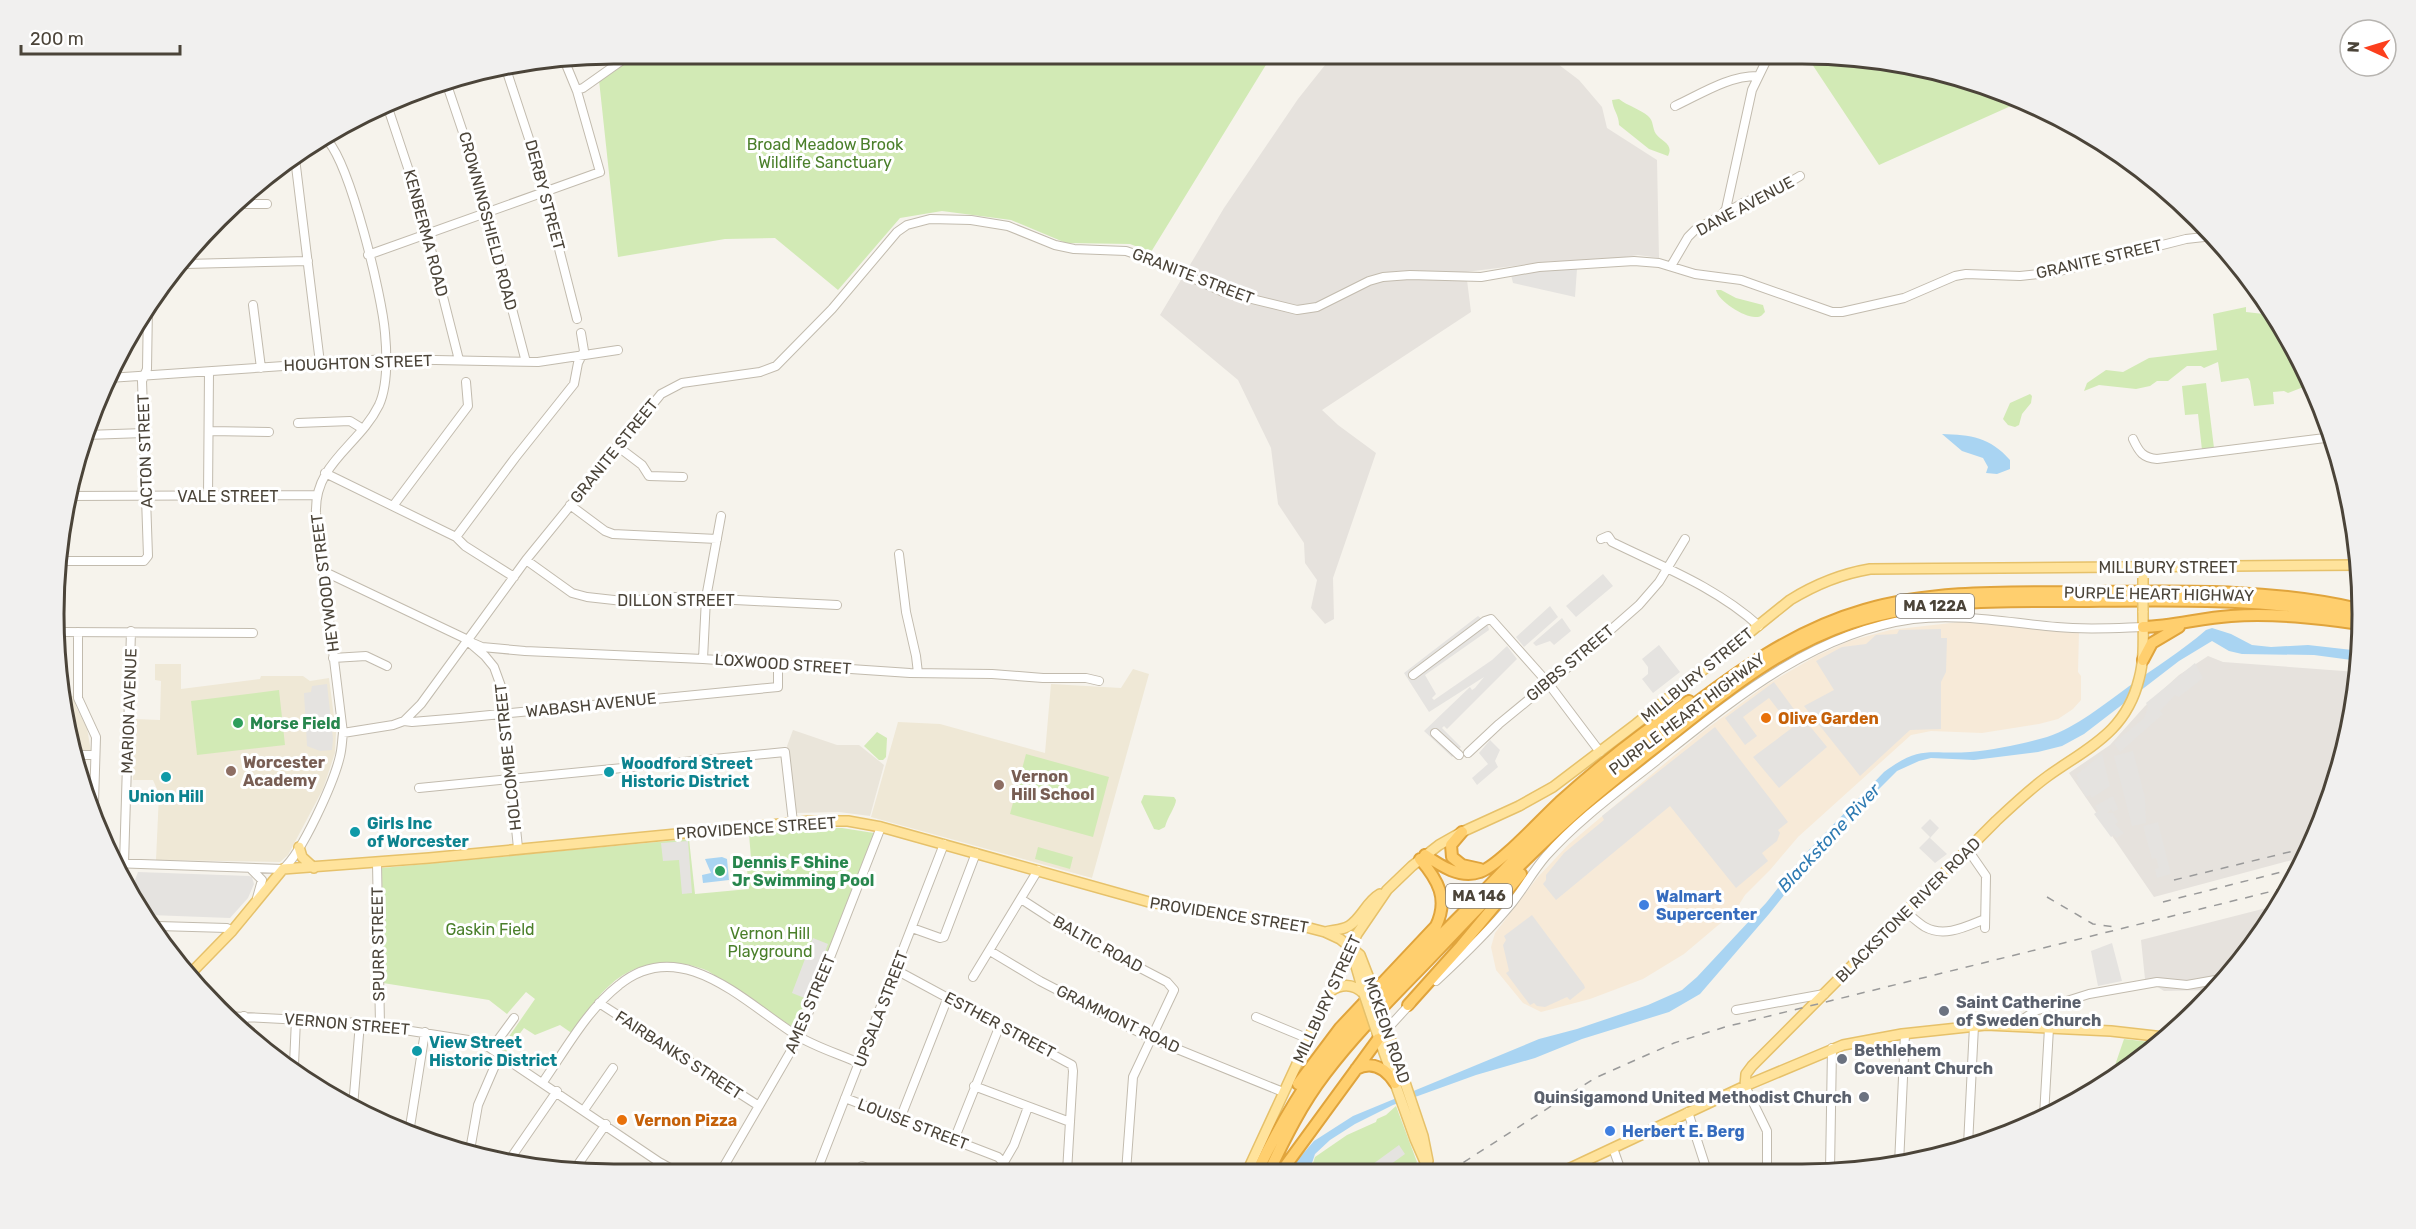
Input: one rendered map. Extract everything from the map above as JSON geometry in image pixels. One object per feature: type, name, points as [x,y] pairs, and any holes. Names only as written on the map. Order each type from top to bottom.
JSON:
[{"type":"highway","name":"PURPLE HEART HIGHWAY","points":[[1260,1164],[1285,1119],[1316,1071],[1342,1038],[1422,954],[1574,802],[1627,756],[1748,665],[1796,636],[1865,609],[1928,597],[2000,593],[2191,592],[2293,598],[2352,608]]},
{"type":"highway","name":"PURPLE HEART HIGHWAY","points":[[1273,1164],[1305,1103],[1346,1047],[1488,898],[1573,814],[1705,708],[1775,657],[1828,631],[1881,614],[1919,607],[1969,603],[2190,600],[2290,605],[2352,616]]},
{"type":"highway","points":[[2143,627],[2258,614],[2352,623]]},
{"type":"highway","points":[[2143,660],[2152,643],[2189,622]]},
{"type":"highway","name":"MA 122A","points":[[1489,868],[1619,751],[1689,701],[1748,665]]},
{"type":"highway","name":"MA 122A","points":[[1408,1005],[1573,814]]},
{"type":"highway","points":[[1462,832],[1451,845],[1452,857],[1467,867],[1489,868]]},
{"type":"highway","points":[[1422,857],[1460,873],[1476,874],[1489,868]]},
{"type":"highway","points":[[1259,1164],[1278,1121],[1308,1069],[1340,1028],[1431,933],[1439,919],[1443,901],[1439,884],[1422,857]]},
{"type":"highway","points":[[1287,1164],[1354,1071],[1377,1034]]},
{"type":"highway","points":[[1354,1071],[1368,1065],[1379,1067],[1399,1082]]},
{"type":"main road","name":"MILLBURY STREET","points":[[1251,1164],[1351,948],[1366,918],[1387,890],[1422,857],[1462,832],[1535,797],[1600,752],[1790,600],[1820,583],[1837,576],[1870,569],[2143,573],[2349,565]]},
{"type":"main road","name":"BLACKSTONE RIVER ROAD","points":[[1745,1086],[1746,1074],[1752,1066],[1968,850],[2028,792],[2098,744],[2118,724],[2136,691],[2143,660],[2143,573]]},
{"type":"main road","name":"PROVIDENCE STREET","points":[[283,869],[377,863],[793,822],[848,821],[881,826],[1149,902],[1299,925],[1337,937],[1351,948]]},
{"type":"main road","points":[[299,847],[303,858],[314,868]]},
{"type":"main road","points":[[195,969],[232,931],[283,869]]},
{"type":"main road","points":[[1325,932],[1352,924],[1366,904],[1387,890]]},
{"type":"main road","name":"MCKEON ROAD","points":[[1351,948],[1362,960],[1386,1025],[1399,1082]]},
{"type":"main road","name":"MCKEON ROAD","points":[[1351,948],[1377,1034],[1426,1149],[1428,1164]]},
{"type":"main road","points":[[1331,991],[1347,985],[1364,994]]},
{"type":"main road","points":[[1579,1164],[1688,1112],[1832,1048],[1905,1034],[1974,1026],[2049,1028],[2154,1036]]},
{"type":"street","points":[[577,90],[584,88],[617,64]]},
{"type":"street","points":[[1721,216],[1726,209],[1747,111],[1757,76],[1764,64]]},
{"type":"street","points":[[368,255],[600,171],[577,90],[568,67]]},
{"type":"street","name":"DERBY STREET","points":[[508,75],[544,190],[577,319]]},
{"type":"street","points":[[1675,106],[1726,81],[1757,76]]},
{"type":"street","name":"CROWNINGSHIELD ROAD","points":[[449,90],[487,211],[526,362]]},
{"type":"street","name":"KENBERMA ROAD","points":[[389,113],[427,232],[459,360]]},
{"type":"street","name":"HEYWOOD STREET","points":[[283,869],[289,864],[299,847],[335,774],[343,732],[316,513],[316,495],[325,473],[377,409],[382,397],[386,359],[385,330],[368,255],[348,185],[338,158],[330,144]]},
{"type":"street","points":[[296,166],[320,363]]},
{"type":"street","name":"DANE AVENUE","points":[[1671,266],[1695,230],[1800,176]]},
{"type":"street","points":[[249,204],[267,204]]},
{"type":"street","name":"GRANITE STREET","points":[[404,721],[427,697],[526,560],[661,394],[674,386],[760,372],[781,362],[832,309],[897,232],[917,221],[951,218],[1008,225],[1066,248],[1126,251],[1156,261],[1231,294],[1297,310],[1317,307],[1369,281],[1395,276],[1481,277],[1539,267],[1634,261],[1671,266],[1695,274],[1750,282],[1837,312],[1904,298],[1955,276],[1966,274],[2020,276],[2056,272],[2186,239],[2201,237]]},
{"type":"street","points":[[191,264],[308,261]]},
{"type":"street","points":[[253,305],[261,368]]},
{"type":"street","name":"ACTON STREET","points":[[68,561],[144,561],[149,551],[142,381],[147,369],[148,324]]},
{"type":"street","points":[[456,537],[515,458],[568,394],[577,379],[584,351],[581,333]]},
{"type":"street","name":"HOUGHTON STREET","points":[[118,377],[386,359],[526,362],[618,350]]},
{"type":"street","points":[[208,496],[209,372]]},
{"type":"street","points":[[393,506],[468,406],[466,382]]},
{"type":"street","points":[[298,423],[350,422],[363,429]]},
{"type":"street","points":[[209,431],[269,432]]},
{"type":"street","points":[[95,435],[144,433]]},
{"type":"street","points":[[2133,439],[2138,451],[2146,457],[2157,459],[2322,438]]},
{"type":"street","points":[[617,446],[642,465],[650,476],[683,477]]},
{"type":"street","points":[[325,473],[456,537],[465,546],[514,577]]},
{"type":"street","name":"VALE STREET","points":[[78,496],[316,495]]},
{"type":"street","points":[[570,505],[605,531],[613,534],[717,539]]},
{"type":"street","points":[[703,659],[706,598],[721,516]]},
{"type":"street","points":[[1601,539],[1608,536],[1612,542],[1668,568],[1724,599],[1759,626]]},
{"type":"street","name":"GIBBS STREET","points":[[1468,753],[1498,724],[1639,605],[1654,589],[1685,539]]},
{"type":"street","points":[[899,554],[906,612],[918,673]]},
{"type":"street","name":"DILLON STREET","points":[[526,560],[564,588],[581,596],[623,601],[666,597],[837,605]]},
{"type":"street","points":[[323,571],[468,641]]},
{"type":"street","points":[[1408,1005],[1487,931],[1513,902],[1545,857],[1566,836],[1754,685],[1805,654],[1839,638],[1892,622],[1948,616],[2081,629],[2143,627]]},
{"type":"street","points":[[1413,675],[1489,619],[1548,683],[1600,752]]},
{"type":"street","name":"MARION AVENUE","points":[[124,864],[131,631]]},
{"type":"street","points":[[65,632],[253,633]]},
{"type":"street","points":[[78,632],[77,692],[80,704],[96,737],[94,792]]},
{"type":"street","name":"LOXWOOD STREET","points":[[468,641],[482,647],[525,651],[778,663],[918,673],[1086,678],[1100,681]]},
{"type":"street","name":"HOLCOMBE STREET","points":[[468,641],[485,656],[497,672],[502,689],[518,848]]},
{"type":"street","points":[[333,658],[366,656],[387,666]]},
{"type":"street","name":"WABASH AVENUE","points":[[404,721],[419,722],[778,687],[778,663]]},
{"type":"street","points":[[343,732],[393,725],[404,721]]},
{"type":"street","points":[[1435,733],[1459,755]]},
{"type":"street","points":[[419,788],[785,753],[793,822]]},
{"type":"street","points":[[83,755],[95,755]]},
{"type":"street","name":"AMES STREET","points":[[725,1164],[799,1037],[881,826]]},
{"type":"street","name":"UPSALA STREET","points":[[819,1164],[944,844]]},
{"type":"street","points":[[1968,850],[1986,876],[1985,928]]},
{"type":"street","points":[[912,928],[939,938],[944,937],[976,853]]},
{"type":"street","name":"SPURR STREET","points":[[377,863],[380,1025]]},
{"type":"street","name":"PROVIDENCE STREET","points":[[124,864],[283,869]]},
{"type":"street","points":[[251,869],[262,880],[256,899]]},
{"type":"street","points":[[973,977],[1038,870]]},
{"type":"street","name":"BALTIC ROAD","points":[[1021,899],[1075,934],[1167,982],[1174,989],[1150,1038]]},
{"type":"street","points":[[1906,912],[1925,927],[1938,932],[1950,931],[1985,919]]},
{"type":"street","points":[[161,926],[227,928],[232,931]]},
{"type":"street","name":"GRAMMONT ROAD","points":[[990,951],[1040,981],[1150,1038],[1283,1092]]},
{"type":"street","points":[[543,1082],[599,1004],[620,984],[639,973],[655,968],[681,968],[711,977],[799,1037],[859,1063]]},
{"type":"street","name":"ESTHER STREET","points":[[896,970],[1072,1065],[1067,1164]]},
{"type":"street","points":[[2013,1026],[2017,1021],[2035,1011],[2078,996],[2157,982],[2187,985],[2211,981]]},
{"type":"street","points":[[1736,1010],[1825,994]]},
{"type":"street","points":[[900,1119],[948,997]]},
{"type":"street","name":"FAIRBANKS STREET","points":[[599,1004],[759,1106]]},
{"type":"street","name":"MA 122A","points":[[1377,1034],[1408,1005]]},
{"type":"street","name":"VERNON STREET","points":[[240,1016],[380,1025],[469,1039],[492,1048],[663,1164]]},
{"type":"street","points":[[244,1016],[244,1020]]},
{"type":"street","points":[[1256,1017],[1309,1038]]},
{"type":"street","points":[[294,1061],[296,1018]]},
{"type":"street","points":[[492,1048],[514,1018]]},
{"type":"street","points":[[354,1099],[360,1023]]},
{"type":"street","points":[[954,1140],[1000,1025]]},
{"type":"street","points":[[1968,1138],[1974,1026]]},
{"type":"street","points":[[2044,1108],[2049,1028]]},
{"type":"street","points":[[410,1125],[425,1032]]},
{"type":"street","points":[[1899,1156],[1905,1034]]},
{"type":"street","points":[[1127,1164],[1133,1077],[1150,1038]]},
{"type":"street","points":[[1830,1163],[1832,1048]]},
{"type":"street","points":[[471,1146],[478,1105],[500,1054]]},
{"type":"street","points":[[584,1110],[613,1068]]},
{"type":"street","points":[[974,1086],[1070,1122]]},
{"type":"street","points":[[1745,1086],[1767,1131],[1767,1164]]},
{"type":"street","points":[[513,1155],[556,1091]]},
{"type":"street","name":"LOUISE STREET","points":[[845,1098],[998,1157],[1002,1164]]},
{"type":"street","points":[[1006,1164],[1028,1107]]},
{"type":"street","points":[[1688,1112],[1705,1164]]},
{"type":"street","points":[[579,1163],[606,1124]]},
{"type":"street","points":[[1613,1148],[1619,1164]]},
{"type":"shaded area","points":[[1326,64],[1558,64],[1579,80],[1602,107],[1607,128],[1657,160],[1659,258],[1638,255],[1600,261],[1554,261],[1466,272],[1471,312],[1322,410],[1376,453],[1333,578],[1334,619],[1325,624],[1311,608],[1317,580],[1305,563],[1304,543],[1278,504],[1271,448],[1238,380],[1160,315],[1224,208],[1298,99]]},
{"type":"shaded area","points":[[1577,269],[1575,297],[1513,283],[1511,275],[1522,271]]},
{"type":"shaded area","points":[[1603,574],[1613,586],[1576,617],[1566,606]]},
{"type":"shaded area","points":[[1550,606],[1558,617],[1524,647],[1516,637]]},
{"type":"shaded area","points":[[1478,616],[1487,623],[1489,630],[1425,675],[1436,694],[1432,698],[1434,700],[1492,660],[1507,646],[1517,659],[1447,729],[1444,726],[1442,728],[1461,747],[1452,757],[1424,731],[1470,687],[1472,690],[1475,688],[1484,677],[1429,712],[1404,673]]},
{"type":"shaded area","points":[[1562,618],[1571,631],[1554,645],[1550,641],[1536,646],[1533,643]]},
{"type":"shaded area","points":[[1959,622],[2079,632],[2078,672],[2081,676],[2081,700],[2073,709],[2058,719],[2039,724],[1982,733],[1931,731],[1911,735],[1798,837],[1745,895],[1735,911],[1684,954],[1643,979],[1590,999],[1541,1012],[1523,1003],[1496,970],[1491,947],[1495,933],[1537,878],[1569,844],[1701,733],[1766,685],[1816,656],[1849,641],[1890,630]]},
{"type":"shaded area","points":[[1941,629],[1941,638],[1947,638],[1946,672],[1941,682],[1941,729],[1910,730],[1860,776],[1804,706],[1834,690],[1816,661],[1842,647],[1866,644],[1876,635],[1897,634],[1899,630]]},
{"type":"shaded area","points":[[1659,645],[1680,672],[1653,693],[1642,679],[1648,674],[1648,667],[1642,659]]},
{"type":"shaded area","points":[[2208,656],[2223,662],[2348,671],[2333,757],[2310,825],[2294,859],[2154,897],[2069,773],[2110,745],[2145,706],[2179,675]]},
{"type":"shaded area","points":[[2195,663],[2203,678],[2179,697],[2175,695],[2160,711],[2163,714],[2120,752],[2114,743],[2144,718],[2148,707],[2146,703]]},
{"type":"shaded area","name":"Worcester Academy","points":[[155,664],[181,664],[181,689],[260,679],[261,676],[303,676],[310,681],[329,678],[336,732],[335,753],[323,789],[288,855],[280,862],[156,860],[159,794],[153,780],[133,780],[134,719],[160,720],[161,681],[155,680]]},
{"type":"shaded area","name":"Vernon Hill School","points":[[1133,669],[1149,674],[1092,878],[871,817],[898,722],[940,724],[1045,753],[1051,684],[1121,688]]},
{"type":"shaded area","points":[[1774,682],[1796,712],[1786,720],[1769,698],[1743,717],[1757,736],[1745,745],[1725,718]]},
{"type":"shaded area","points":[[327,684],[333,739],[332,750],[320,751],[307,746],[304,693],[311,692],[312,686]]},
{"type":"shaded area","points":[[71,696],[73,696],[87,728],[91,751],[81,750]]},
{"type":"shaded area","points":[[1804,719],[1827,747],[1779,788],[1753,757]]},
{"type":"shaded area","points":[[1715,727],[1788,822],[1778,830],[1780,833],[1777,841],[1762,853],[1768,861],[1736,888],[1670,806],[1556,900],[1543,884],[1546,875],[1564,853],[1604,820],[1602,816]]},
{"type":"shaded area","points":[[793,730],[837,745],[859,745],[884,765],[870,816],[839,812],[795,813],[787,746]]},
{"type":"shaded area","points":[[1490,740],[1500,750],[1495,761],[1498,767],[1477,785],[1472,778],[1488,764],[1479,753]]},
{"type":"shaded area","points":[[2133,751],[2145,798],[2146,823],[2132,826],[2114,756]]},
{"type":"shaded area","points":[[2102,754],[2110,786],[2092,798],[2090,795],[2086,797],[2076,780],[2079,779],[2076,775]]},
{"type":"shaded area","points":[[2113,796],[2118,809],[2113,812],[2111,809],[2107,813],[2113,813],[2118,822],[2115,824],[2124,833],[2117,838],[2114,835],[2111,837],[2094,814],[2098,811],[2095,806]]},
{"type":"shaded area","points":[[1930,819],[1939,828],[1930,838],[1947,854],[1935,863],[1919,848],[1930,837],[1921,828]]},
{"type":"shaded area","points":[[2158,822],[2171,874],[2157,878],[2155,869],[2159,868],[2156,858],[2152,859],[2143,826]]},
{"type":"shaded area","points":[[688,841],[692,893],[682,894],[679,860],[663,861],[661,843]]},
{"type":"shaded area","points":[[138,872],[249,876],[252,877],[254,884],[248,898],[230,918],[154,915],[138,890],[135,880]]},
{"type":"shaded area","points":[[2267,908],[2238,949],[2202,990],[2164,991],[2145,979],[2141,940]]},
{"type":"shaded area","points":[[1532,915],[1584,985],[1585,988],[1570,1000],[1567,997],[1545,1007],[1534,1003],[1530,1005],[1506,973],[1509,971],[1503,945],[1506,940],[1504,936]]},
{"type":"shaded area","points":[[813,938],[828,944],[807,999],[792,993]]},
{"type":"shaded area","points":[[2112,943],[2122,981],[2098,986],[2091,951]]},
{"type":"shaded area","points":[[1399,1145],[1405,1154],[1391,1164],[1373,1164]]},
{"type":"green space","name":"Broad Meadow Brook Wildlife Sanctuary","points":[[621,64],[1266,64],[1151,252],[1130,244],[1066,243],[1011,220],[942,211],[900,218],[838,290],[775,238],[725,239],[618,257],[599,80]]},
{"type":"green space","points":[[1812,65],[1873,69],[1909,75],[1944,83],[2011,106],[1879,165]]},
{"type":"green space","points":[[1619,99],[1650,118],[1656,134],[1670,149],[1668,156],[1649,149],[1619,125],[1612,100]]},
{"type":"green space","points":[[1716,290],[1763,305],[1765,312],[1758,317],[1745,315],[1727,304]]},
{"type":"green space","points":[[2246,307],[2246,312],[2262,314],[2303,388],[2288,393],[2273,392],[2274,404],[2254,406],[2248,378],[2221,382],[2218,362],[2204,368],[2187,366],[2168,381],[2157,381],[2150,386],[2136,389],[2099,385],[2084,391],[2087,383],[2106,370],[2123,372],[2149,358],[2217,350],[2213,314]]},
{"type":"green space","points":[[2206,383],[2214,448],[2202,450],[2198,414],[2185,415],[2182,386]]},
{"type":"green space","points":[[2030,394],[2031,403],[2022,414],[2019,425],[2015,427],[2008,425],[2003,419],[2010,403]]},
{"type":"green space","name":"Morse Field","points":[[279,690],[285,745],[197,755],[191,701]]},
{"type":"green space","points":[[877,732],[887,738],[886,757],[883,760],[879,760],[864,746]]},
{"type":"green space","points":[[1026,754],[1109,777],[1093,837],[1010,814]]},
{"type":"green space","points":[[1144,795],[1174,797],[1176,800],[1165,827],[1159,830],[1154,829],[1141,802]]},
{"type":"green space","points":[[814,828],[842,828],[874,833],[797,1030],[708,971],[669,963],[643,966],[619,977],[594,1003],[573,1034],[560,1025],[535,1035],[524,1028],[506,1052],[501,1048],[535,999],[526,992],[507,1014],[489,1000],[383,983],[382,868],[689,839],[695,894],[749,889],[746,859],[751,858],[749,834]]},
{"type":"green space","points":[[1038,847],[1073,857],[1070,869],[1035,859]]},
{"type":"green space","points":[[2124,1039],[2147,1042],[2136,1051],[2115,1067]]},
{"type":"green space","points":[[1396,1106],[1417,1162],[1416,1164],[1313,1164],[1315,1157],[1347,1135],[1386,1115]]},
{"type":"water","points":[[1942,434],[1971,437],[1995,446],[2010,460],[2010,469],[1997,474],[1986,473],[1988,467],[1983,458],[1962,451]]},
{"type":"water","name":"Blackstone River","points":[[2212,628],[2231,634],[2252,645],[2271,647],[2308,645],[2350,650],[2349,660],[2314,655],[2242,654],[2229,651],[2212,641],[2179,661],[2084,734],[2062,746],[2038,752],[1974,760],[1931,758],[1897,771],[1829,839],[1769,914],[1700,994],[1669,1012],[1582,1039],[1535,1058],[1476,1075],[1393,1105],[1355,1124],[1330,1140],[1315,1154],[1312,1164],[1294,1164],[1314,1141],[1353,1116],[1539,1039],[1648,1005],[1682,990],[1766,903],[1806,853],[1884,772],[1897,763],[1917,754],[1989,750],[2058,733],[2089,715],[2206,630]]},
{"type":"water","name":"Dennis F Shine Jr Swimming Pool","points":[[722,857],[727,859],[729,880],[703,883],[702,875],[711,873],[705,859]]},
{"type":"railway","points":[[2174,880],[2299,850]]},
{"type":"railway","points":[[2163,902],[2289,870]]},
{"type":"railway","points":[[1461,1164],[1595,1078],[1674,1043],[1725,1027],[2278,890]]},
{"type":"railway","points":[[2047,897],[2093,924],[2115,927]]},
{"type":"place","name":"Olive Garden","points":[[1766,718]]},
{"type":"place","name":"Morse Field","points":[[238,723]]},
{"type":"place","name":"Worcester Academy","points":[[231,771]]},
{"type":"place","name":"Woodford Street Historic District","points":[[609,772]]},
{"type":"place","name":"Union Hill","points":[[166,777]]},
{"type":"place","name":"Vernon Hill School","points":[[999,785]]},
{"type":"place","name":"Girls Inc of Worcester","points":[[355,832]]},
{"type":"place","name":"Dennis F Shine Jr Swimming Pool","points":[[720,871]]},
{"type":"place","name":"Walmart Supercenter","points":[[1644,905]]},
{"type":"place","name":"Saint Catherine of Sweden Church","points":[[1944,1011]]},
{"type":"place","name":"View Street Historic District","points":[[417,1051]]},
{"type":"place","name":"Bethlehem Covenant Church","points":[[1842,1059]]},
{"type":"place","name":"Quinsigamond United Methodist Church","points":[[1864,1097]]},
{"type":"place","name":"Vernon Pizza","points":[[622,1120]]},
{"type":"place","name":"Herbert E. Berg","points":[[1610,1131]]},
{"type":"park label","name":"Gaskin Field","points":[[490,929]]},
{"type":"park label","name":"Vernon Hill Playground","points":[[770,942]]}]
